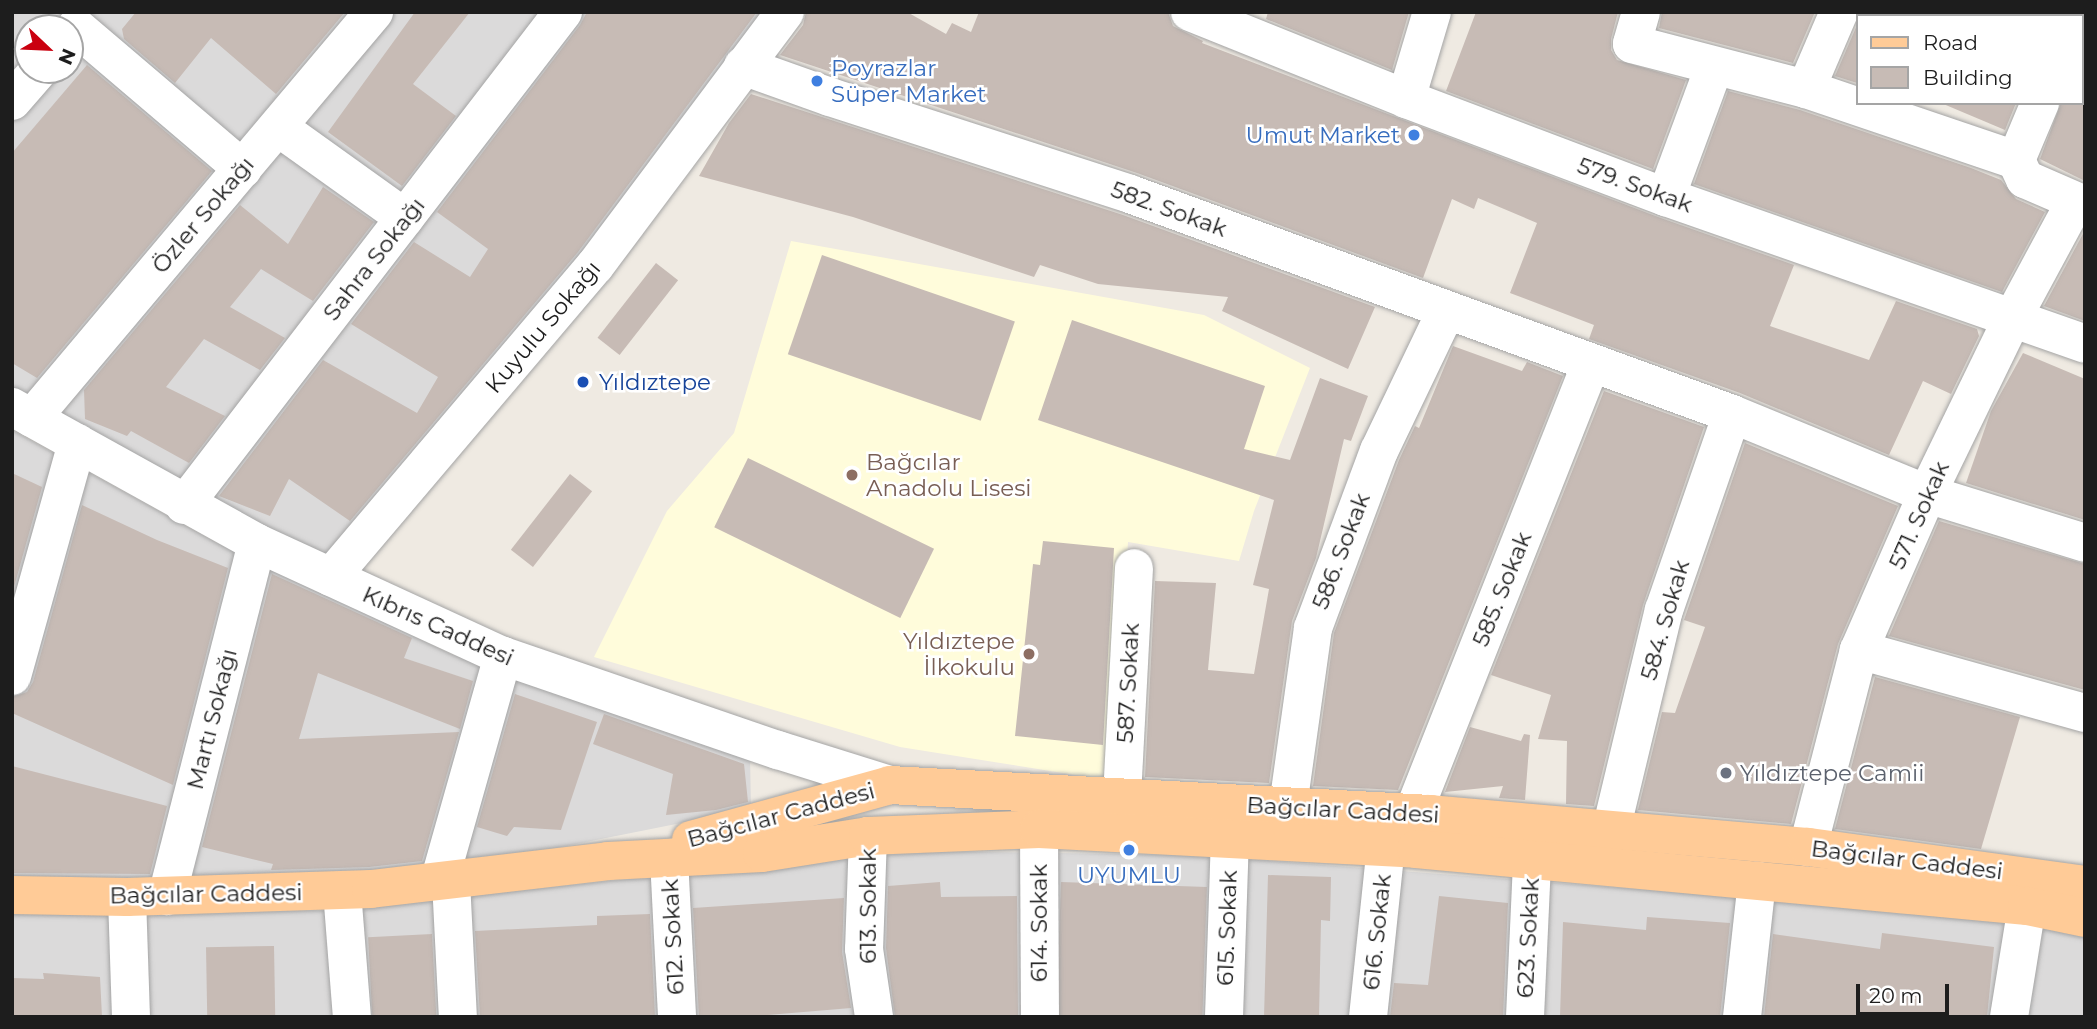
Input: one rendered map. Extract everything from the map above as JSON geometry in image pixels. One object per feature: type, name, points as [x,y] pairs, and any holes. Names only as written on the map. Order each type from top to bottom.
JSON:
[{"type":"main road","name":"Bağcılar Caddesi","points":[[608,861],[768,821],[890,785],[1413,813],[1808,847],[2085,885]]},
{"type":"main road","name":"Bağcılar Caddesi","points":[[12,895],[127,897],[342,891],[608,861],[762,853],[868,836],[1039,830],[1386,847],[2027,906],[2085,918]]},
{"type":"street","name":"Özler Sokağı","points":[[22,413],[243,169],[374,12]]},
{"type":"street","name":"Sahra Sokağı","points":[[184,505],[563,12]]},
{"type":"street","name":"Kuyulu Sokağı","points":[[331,578],[595,266],[785,12]]},
{"type":"street","name":"579. Sokak","points":[[1190,12],[1234,21],[1406,99],[1666,197],[2085,344]]},
{"type":"street","points":[[1406,99],[1432,12]]},
{"type":"street","points":[[1641,12],[1632,44],[1806,89],[2016,160],[2025,179],[2080,204]]},
{"type":"street","points":[[1806,89],[1839,12]]},
{"type":"street","points":[[84,29],[243,169]]},
{"type":"street","name":"582. Sokak","points":[[743,66],[830,97],[1130,194],[1732,414],[1927,494],[2085,543]]},
{"type":"street","points":[[1666,197],[1714,67]]},
{"type":"street","points":[[12,102],[27,84]]},
{"type":"street","points":[[2016,160],[2039,105]]},
{"type":"street","points":[[278,127],[405,218]]},
{"type":"street","name":"571. Sokak","points":[[1808,847],[1859,650],[1927,494],[2012,319],[2080,204]]},
{"type":"street","name":"586. Sokak","points":[[1288,806],[1312,628],[1379,451],[1446,311]]},
{"type":"street","name":"585. Sokak","points":[[1413,813],[1591,364]]},
{"type":"street","name":"Kıbrıs Caddesi","points":[[22,413],[257,543],[503,656],[778,750],[890,785]]},
{"type":"street","name":"584. Sokak","points":[[1611,830],[1664,610],[1732,414]]},
{"type":"street","points":[[12,676],[77,443]]},
{"type":"street","name":"Martı Sokağı","points":[[167,896],[257,543]]},
{"type":"street","name":"587. Sokak","points":[[1122,797],[1134,568]]},
{"type":"street","points":[[1859,650],[2085,713]]},
{"type":"street","points":[[458,1017],[445,881],[503,656]]},
{"type":"street","name":"614. Sokak","points":[[1039,830],[1040,1017]]},
{"type":"street","name":"613. Sokak","points":[[868,836],[864,948],[874,1017]]},
{"type":"street","name":"615. Sokak","points":[[1224,1017],[1230,839]]},
{"type":"street","name":"616. Sokak","points":[[1368,1017],[1386,847]]},
{"type":"street","name":"612. Sokak","points":[[669,858],[677,1017]]},
{"type":"street","name":"623. Sokak","points":[[1525,1017],[1532,860]]},
{"type":"street","points":[[1742,1017],[1757,881]]},
{"type":"street","points":[[342,891],[352,1017]]},
{"type":"street","points":[[127,897],[131,1017]]},
{"type":"street","points":[[2009,1017],[2027,906]]},
{"type":"shaded area","points":[[12,12],[770,12],[648,176],[330,562],[12,392]]},
{"type":"shaded area","points":[[791,241],[1204,315],[1310,368],[1254,511],[1239,561],[1128,542],[1113,781],[900,747],[594,657],[667,511],[734,433]]},
{"type":"shaded area","points":[[12,430],[217,543],[451,654],[750,754],[751,809],[546,850],[363,877],[12,878]]},
{"type":"shaded area","points":[[900,851],[1193,855],[2012,918],[1996,1017],[12,1017],[12,912],[322,911]]},
{"type":"shaded area","points":[[2037,924],[2085,935],[2085,1017],[2023,1017]]},
{"type":"building","points":[[136,12],[345,12],[276,94],[211,38],[175,83],[124,39],[122,29]]},
{"type":"building","points":[[415,12],[470,12],[413,84],[456,116],[402,186],[328,132]]},
{"type":"building","points":[[587,12],[757,12],[578,252],[350,521],[289,479],[270,516],[219,496],[323,360],[417,413],[438,377],[351,324],[414,242],[470,277],[488,249],[437,212],[580,25]]},
{"type":"building","points":[[806,12],[907,12],[946,34],[952,23],[971,32],[979,12],[1168,12],[1173,26],[1203,41],[1202,43],[1658,217],[1794,265],[1770,326],[1869,360],[1896,301],[1977,329],[1979,336],[1951,394],[1923,381],[1889,455],[1740,393],[1589,339],[1594,325],[1510,293],[1537,223],[1478,198],[1474,209],[1452,199],[1423,278],[1137,173],[780,55],[803,25]]},
{"type":"building","points":[[1268,12],[1409,12],[1392,70],[1266,19]]},
{"type":"building","points":[[1476,12],[1618,12],[1611,39],[1611,50],[1617,60],[1686,80],[1653,169],[1446,91]]},
{"type":"building","points":[[1662,12],[1815,12],[1793,63],[1659,28]]},
{"type":"building","points":[[1856,27],[1856,83],[1835,76]]},
{"type":"building","points":[[87,65],[212,171],[37,378],[12,363],[12,153],[71,84],[84,84],[84,69]]},
{"type":"building","points":[[1728,91],[1800,110],[1971,168],[2001,180],[2016,199],[2045,212],[2002,292],[1694,184]]},
{"type":"building","points":[[751,94],[1123,215],[1375,307],[1348,369],[1222,311],[1228,297],[1098,284],[1040,265],[1034,277],[853,217],[699,176],[729,123]]},
{"type":"building","points":[[2085,103],[2085,181],[2040,159],[2060,105]]},
{"type":"building","points":[[1946,105],[2015,105],[2005,130]]},
{"type":"building","points":[[323,187],[374,222],[313,301],[261,269],[230,307],[285,338],[260,370],[204,339],[166,387],[225,416],[189,463],[131,431],[127,436],[85,419],[84,390],[240,205],[288,244]]},
{"type":"building","points":[[2085,230],[2085,321],[2044,306]]},
{"type":"building","points":[[822,255],[1015,321],[981,421],[788,354]]},
{"type":"building","points":[[656,263],[678,280],[620,355],[598,338]]},
{"type":"building","points":[[1072,320],[1265,386],[1244,449],[1290,460],[1320,378],[1368,396],[1351,441],[1344,439],[1316,558],[1292,621],[1269,783],[1145,777],[1155,581],[1216,583],[1208,670],[1254,674],[1269,589],[1253,585],[1274,500],[1038,420]]},
{"type":"building","points":[[1453,346],[1522,371],[1527,362],[1563,376],[1398,790],[1313,786],[1334,633],[1399,460],[1415,426],[1419,428]]},
{"type":"building","points":[[2023,353],[2085,379],[2085,520],[1966,483],[1991,411]]},
{"type":"building","points":[[1604,391],[1704,427],[1643,605],[1594,806],[1566,804],[1567,741],[1538,739],[1551,695],[1491,675]]},
{"type":"building","points":[[1745,443],[1898,506],[1838,644],[1791,824],[1638,810],[1662,712],[1675,713],[1705,627],[1684,620]]},
{"type":"building","points":[[748,458],[934,549],[900,618],[714,527]]},
{"type":"building","points":[[12,473],[42,487],[12,594]]},
{"type":"building","points":[[570,474],[592,491],[533,567],[511,550]]},
{"type":"building","points":[[82,505],[157,540],[228,568],[173,785],[12,713],[12,697],[27,692],[33,682]]},
{"type":"building","points":[[1939,521],[2085,564],[2085,690],[1889,636]]},
{"type":"building","points":[[1043,541],[1114,548],[1103,745],[1015,736],[1033,564],[1040,565]]},
{"type":"building","points":[[272,574],[412,638],[404,658],[473,681],[460,729],[318,673],[299,739],[459,732],[422,861],[369,867],[271,870],[273,864],[202,847]]},
{"type":"building","points":[[1875,677],[2020,717],[1981,849],[1835,829]]},
{"type":"building","points":[[515,694],[597,722],[561,830],[514,827],[507,836],[477,827]]},
{"type":"building","points":[[604,714],[744,764],[748,802],[716,810],[666,815],[673,774],[593,744]]},
{"type":"building","points":[[1470,727],[1521,741],[1524,734],[1530,735],[1525,800],[1499,798],[1503,786],[1445,792]]},
{"type":"building","points":[[12,766],[167,806],[150,874],[12,873]]},
{"type":"building","points":[[1268,875],[1331,877],[1330,921],[1321,920],[1319,1017],[1264,1017]]},
{"type":"building","points":[[940,882],[941,897],[1017,896],[1018,1017],[895,1017],[886,948],[888,886]]},
{"type":"building","points":[[1061,882],[1207,887],[1202,1017],[1056,1017]]},
{"type":"building","points":[[1439,896],[1508,903],[1503,1017],[1390,1017],[1394,983],[1428,985]]},
{"type":"building","points":[[844,898],[842,952],[851,1008],[745,1017],[699,1017],[693,908]]},
{"type":"building","points":[[650,914],[655,1017],[480,1017],[475,931],[597,925],[597,916]]},
{"type":"building","points":[[1647,917],[1730,923],[1720,1017],[1560,1017],[1563,922],[1646,930]]},
{"type":"building","points":[[1882,933],[1994,947],[1987,1017],[1764,1017],[1773,934],[1880,949]]},
{"type":"building","points":[[432,934],[436,1017],[372,1017],[368,937]]},
{"type":"building","points":[[274,946],[275,1017],[207,1017],[206,947]]},
{"type":"building","points":[[43,973],[100,977],[102,1017],[12,1017],[12,978],[44,979]]},
{"type":"place","name":"Poyrazlar Süper Market","points":[[817,81]]},
{"type":"place","name":"Umut Market","points":[[1414,135]]},
{"type":"place","name":"Yıldıztepe","points":[[583,382]]},
{"type":"place","name":"Bağcılar Anadolu Lisesi","points":[[852,475]]},
{"type":"place","name":"Yıldıztepe İlkokulu","points":[[1029,654]]},
{"type":"place","name":"Yıldıztepe Camii","points":[[1726,773]]},
{"type":"place","name":"UYUMLU","points":[[1129,850]]}]
